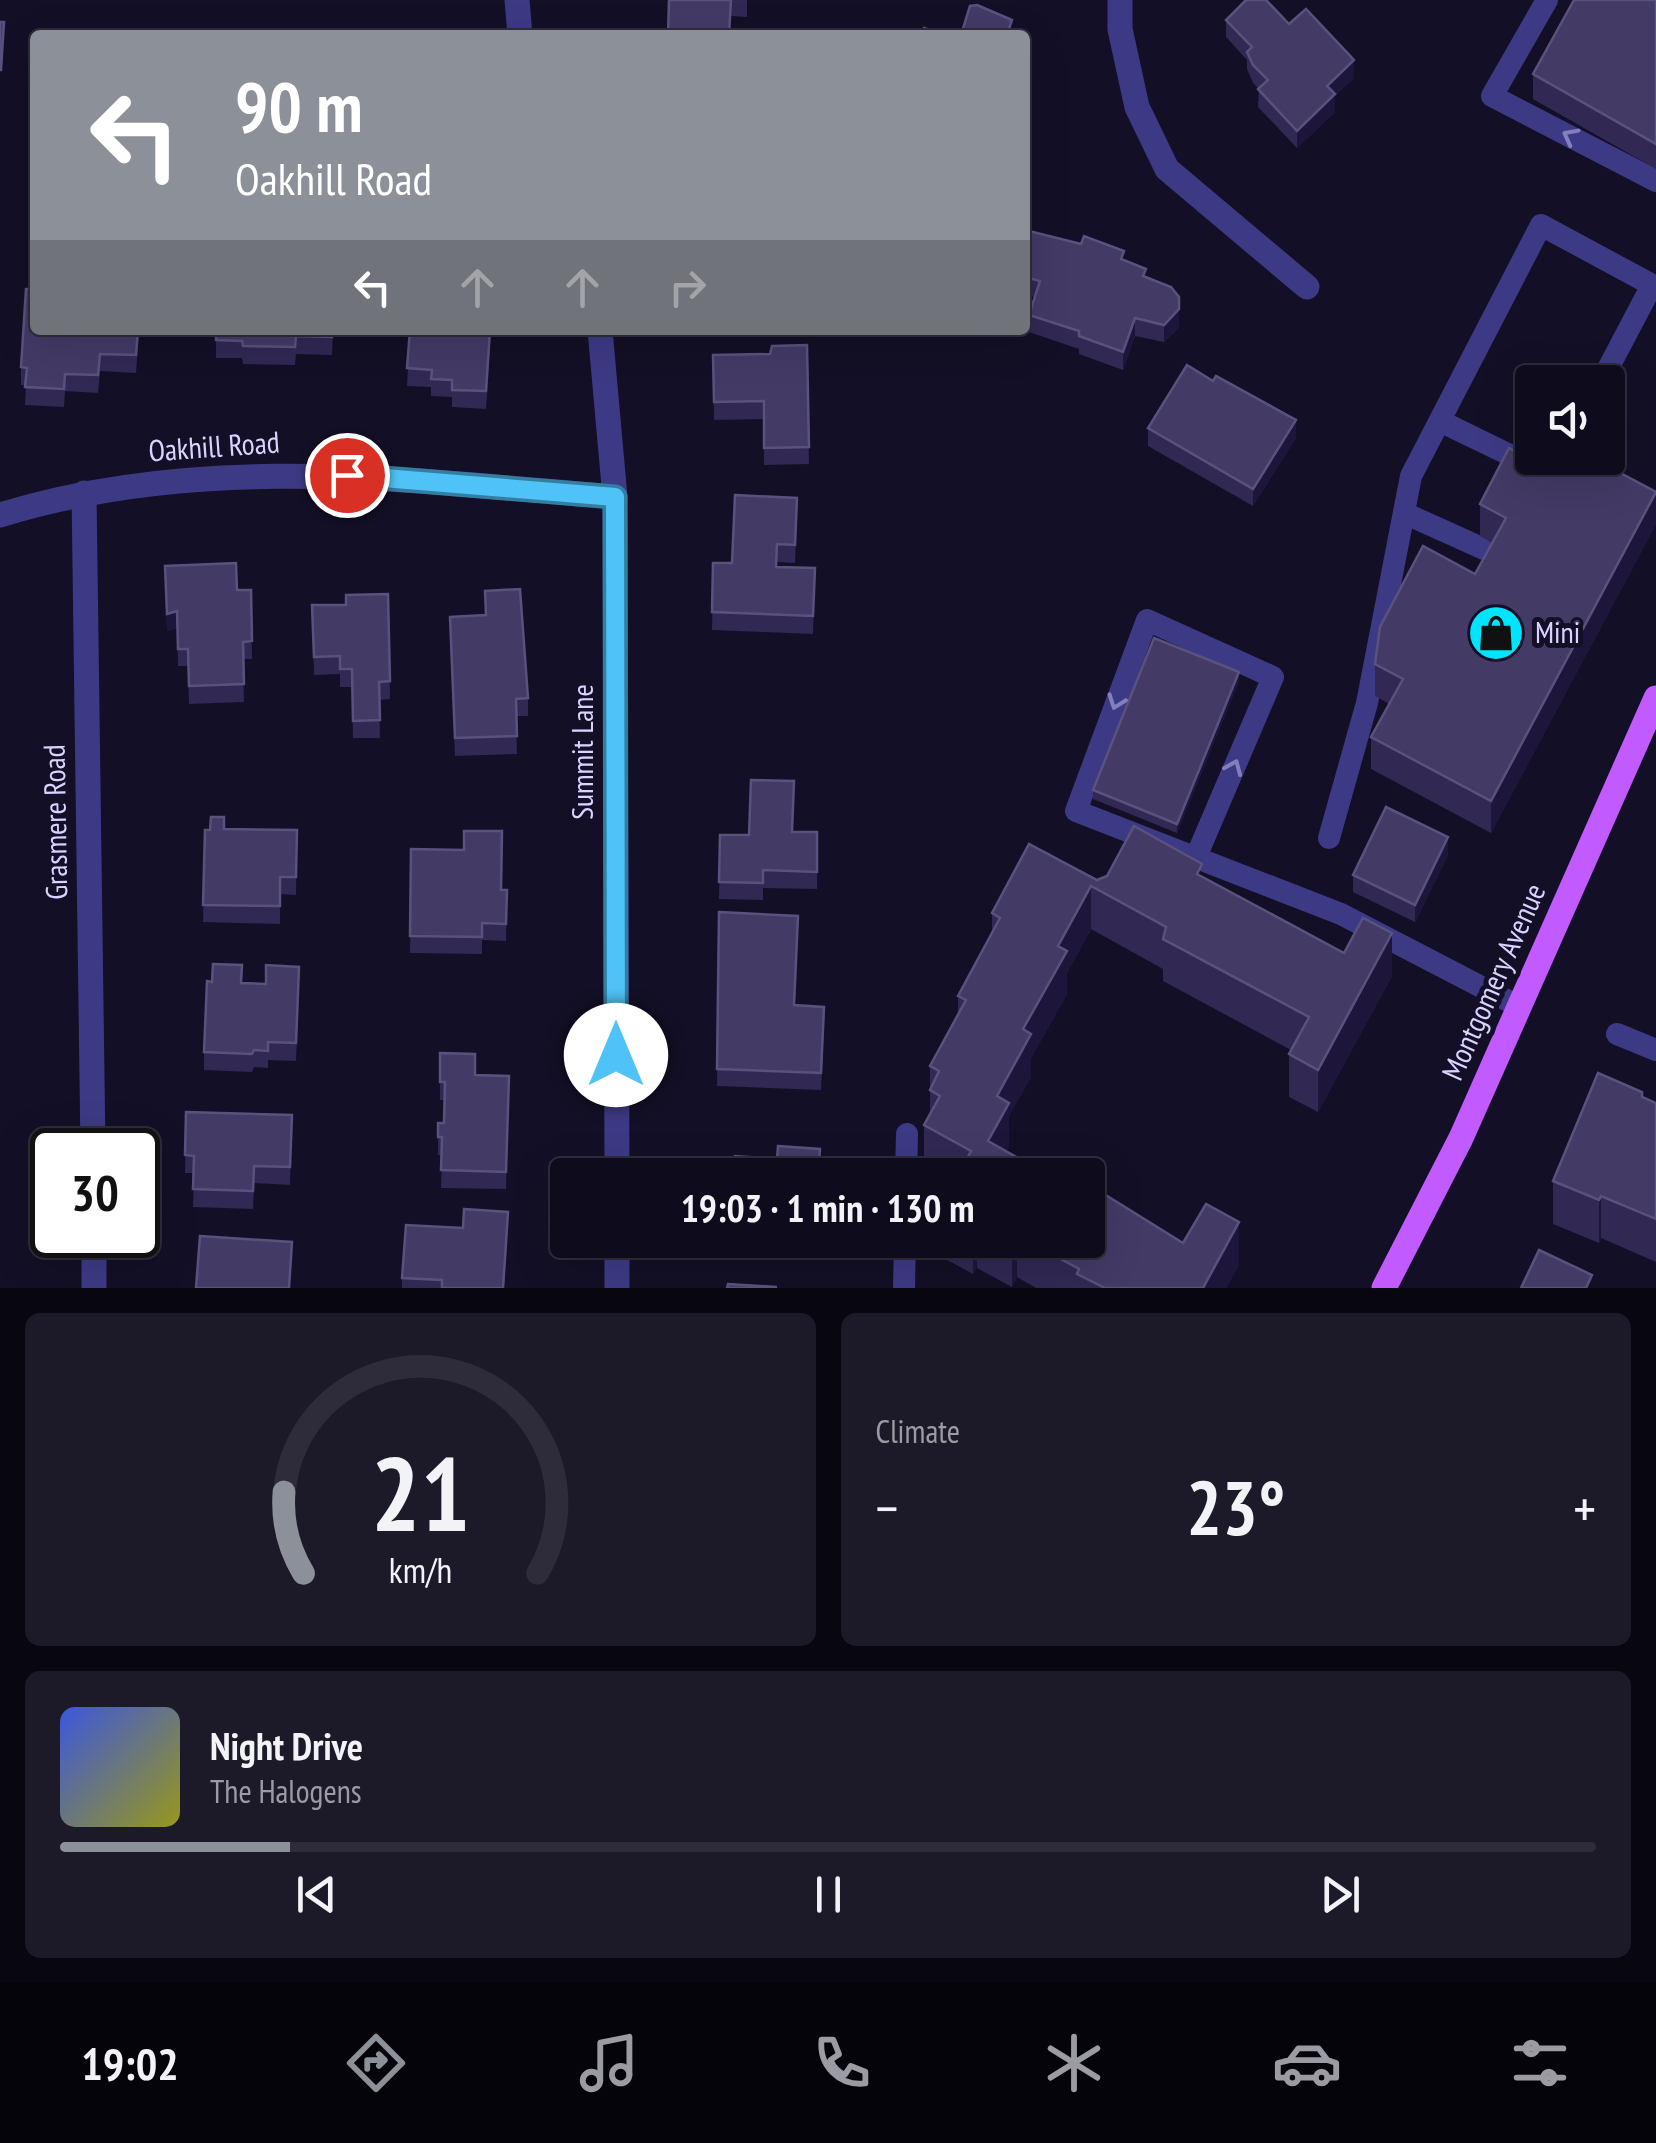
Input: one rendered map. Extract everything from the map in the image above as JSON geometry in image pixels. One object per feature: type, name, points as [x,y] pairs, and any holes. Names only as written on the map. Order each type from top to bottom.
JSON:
[{"type":"main road","name":"Montgomery Avenue","points":[[1384,1288],[1461,1138],[1653,711]]},
{"type":"street","points":[[517,0],[520,30]]},
{"type":"street","points":[[1120,0],[1120,29],[1137,108],[1167,169],[1307,287]]},
{"type":"street","name":"Summit Lane","points":[[600,335],[615,497],[617,1158]]},
{"type":"street","name":"Oakhill Road","points":[[0,515],[84,493],[235,476],[347,475],[615,497]]},
{"type":"street","name":"Grasmere Road","points":[[84,493],[92,1128]]},
{"type":"street","points":[[94,1258],[94,1288]]},
{"type":"street","points":[[617,1258],[617,1288]]},
{"type":"lane","points":[[1547,0],[1492,96],[1656,181]]},
{"type":"lane","points":[[1329,838],[1367,703],[1411,476],[1541,226],[1654,286],[1611,365]]},
{"type":"lane","points":[[1442,422],[1515,458]]},
{"type":"lane","points":[[1404,513],[1484,549]]},
{"type":"lane","points":[[1196,857],[1273,677],[1147,620],[1076,811],[1342,914],[1518,1006]]},
{"type":"lane","points":[[1616,1034],[1656,1050]]},
{"type":"lane","points":[[906,1158],[907,1134]]},
{"type":"lane","points":[[904,1288],[905,1258]]},
{"type":"building","points":[[669,0],[731,0],[729,30],[668,30]]},
{"type":"building","points":[[1246,0],[1266,0],[1289,24],[1306,9],[1354,60],[1327,86],[1335,94],[1297,131],[1258,89],[1268,80],[1253,65],[1247,52],[1252,47],[1226,20]]},
{"type":"building","points":[[1574,0],[1656,0],[1656,144],[1533,74]]},
{"type":"building","points":[[977,5],[1012,20],[1009,30],[963,30],[970,6]]},
{"type":"building","points":[[0,22],[4,22],[1,70],[0,70]]},
{"type":"building","points":[[1030,231],[1081,244],[1084,236],[1124,251],[1121,259],[1146,269],[1143,276],[1171,287],[1179,297],[1179,309],[1164,325],[1135,318],[1123,352],[1079,336],[1079,331],[1030,315],[1040,281],[1030,278]]},
{"type":"building","points":[[26,289],[30,289],[30,335],[138,335],[136,355],[100,354],[98,375],[65,374],[64,389],[25,387],[27,368],[21,367]]},
{"type":"building","points":[[216,335],[332,335],[296,336],[295,347],[243,346],[242,341],[216,340]]},
{"type":"building","points":[[410,335],[490,335],[486,391],[452,390],[452,380],[431,379],[432,370],[407,368]]},
{"type":"building","points":[[807,345],[809,447],[764,448],[764,401],[714,402],[713,355],[770,354],[772,346]]},
{"type":"building","points":[[1187,365],[1213,381],[1216,376],[1296,420],[1253,489],[1148,428]]},
{"type":"building","name":"Mini","points":[[1509,448],[1515,451],[1515,475],[1624,475],[1656,492],[1491,801],[1371,737],[1403,679],[1375,664],[1380,627],[1423,546],[1475,574],[1506,518],[1480,504]]},
{"type":"building","points":[[735,495],[797,498],[795,545],[777,544],[776,567],[815,568],[813,616],[712,612],[713,563],[732,563]]},
{"type":"building","points":[[236,563],[237,590],[251,590],[252,641],[243,642],[244,684],[189,686],[188,649],[178,649],[177,611],[167,614],[165,566]]},
{"type":"building","points":[[520,589],[528,698],[516,699],[517,736],[455,738],[450,617],[486,615],[485,591]]},
{"type":"building","points":[[388,594],[390,681],[379,682],[380,720],[353,721],[352,669],[340,669],[340,656],[314,657],[312,605],[346,605],[346,595]]},
{"type":"building","points":[[1154,638],[1239,672],[1177,824],[1093,790]]},
{"type":"building","points":[[751,780],[794,781],[792,832],[817,832],[817,872],[763,870],[763,883],[719,882],[720,835],[749,835]]},
{"type":"building","points":[[1386,807],[1448,837],[1415,905],[1353,875]]},
{"type":"building","points":[[211,817],[224,817],[224,829],[297,830],[296,877],[280,877],[280,906],[203,905],[205,830],[210,830]]},
{"type":"building","points":[[1134,826],[1202,864],[1197,874],[1344,953],[1363,918],[1392,933],[1318,1070],[1289,1054],[1309,1017],[1163,939],[1166,927],[1091,886],[1058,946],[1067,951],[1023,1029],[1031,1034],[997,1096],[1009,1103],[988,1141],[1018,1158],[967,1158],[971,1151],[924,1125],[940,1096],[930,1090],[939,1071],[930,1066],[966,1000],[958,996],[1000,918],[992,913],[1029,844],[1097,880],[1107,876]]},
{"type":"building","points":[[464,831],[502,831],[501,890],[507,890],[506,924],[482,923],[482,937],[410,936],[411,849],[464,850]]},
{"type":"building","points":[[719,912],[798,916],[794,1005],[824,1007],[821,1073],[717,1069]]},
{"type":"building","points":[[213,964],[242,965],[241,983],[266,984],[266,965],[299,967],[296,1043],[268,1042],[268,1051],[254,1050],[252,1054],[204,1052],[207,981],[212,982]]},
{"type":"building","points":[[440,1053],[475,1054],[475,1075],[509,1076],[506,1172],[441,1170],[442,1137],[438,1137],[438,1123],[444,1123],[445,1082],[440,1082]]},
{"type":"building","points":[[1598,1073],[1642,1092],[1642,1097],[1656,1103],[1656,1219],[1553,1181]]},
{"type":"building","points":[[186,1112],[292,1115],[290,1167],[254,1166],[253,1191],[193,1189],[194,1156],[185,1155]]},
{"type":"building","points":[[778,1146],[820,1149],[819,1158],[777,1158]]},
{"type":"building","points":[[1105,1195],[1183,1243],[1206,1204],[1239,1222],[1203,1288],[1105,1288],[1077,1274],[1079,1269],[1059,1258],[1105,1258]]},
{"type":"building","points":[[464,1209],[508,1212],[503,1288],[442,1288],[442,1280],[402,1278],[406,1225],[463,1228]]},
{"type":"building","points":[[200,1236],[292,1242],[289,1288],[196,1288]]},
{"type":"building","points":[[1539,1250],[1592,1275],[1586,1288],[1521,1288]]},
{"type":"building","points":[[728,1284],[777,1287],[727,1288]]},
{"type":"place","name":"Mini","points":[[1496,633]]},
{"type":"route","points":[[347,475],[615,497],[616,1055]]}]
